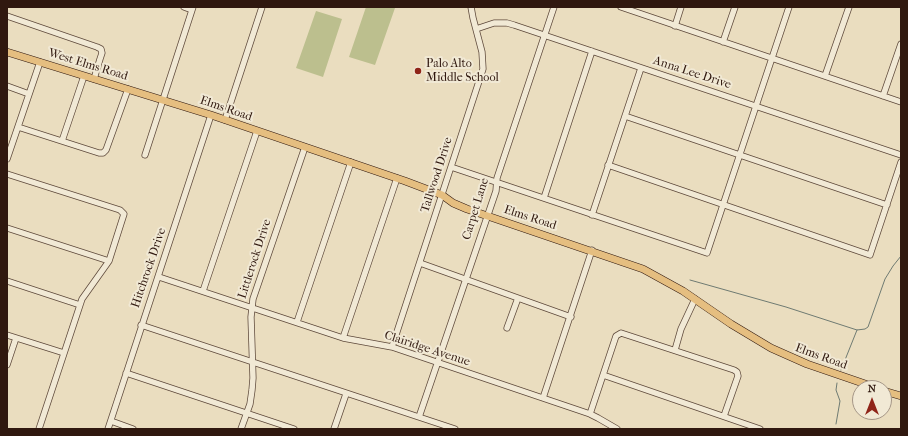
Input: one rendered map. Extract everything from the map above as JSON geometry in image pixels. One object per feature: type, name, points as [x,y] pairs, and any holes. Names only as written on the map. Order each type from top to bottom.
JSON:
[{"type":"main road","name":"West Elms Road","points":[[7,52],[163,100]]},
{"type":"main road","name":"Elms Road","points":[[163,100],[397,178],[442,196],[453,203],[487,216],[592,250],[643,269],[695,299],[731,324],[771,348],[807,364],[853,380]]},
{"type":"street","points":[[145,155],[193,8],[184,7]]},
{"type":"street","points":[[225,120],[262,7]]},
{"type":"street","name":"Tallwood Drive","points":[[392,347],[483,69],[482,52],[471,7]]},
{"type":"street","name":"Carpet Lane","points":[[419,417],[496,191],[496,182],[554,7]]},
{"type":"street","points":[[620,7],[629,8],[675,26],[901,102]]},
{"type":"street","points":[[675,26],[681,7]]},
{"type":"street","points":[[723,42],[735,7]]},
{"type":"street","points":[[451,167],[707,253],[789,7]]},
{"type":"street","points":[[825,76],[849,7]]},
{"type":"street","points":[[7,16],[101,49],[94,79]]},
{"type":"street","name":"Anna Lee Drive","points":[[476,29],[488,24],[508,23],[901,155]]},
{"type":"street","points":[[884,96],[901,44]]},
{"type":"street","points":[[544,198],[592,51]]},
{"type":"street","points":[[7,159],[40,62]]},
{"type":"street","points":[[592,215],[640,68]]},
{"type":"street","points":[[62,141],[84,76]]},
{"type":"street","points":[[7,86],[29,94]]},
{"type":"street","points":[[18,127],[103,153],[106,150],[128,89]]},
{"type":"street","name":"Hitchrock Drive","points":[[108,429],[211,115]]},
{"type":"street","points":[[625,116],[887,205]]},
{"type":"street","points":[[203,291],[257,131]]},
{"type":"street","name":"Littlerock Drive","points":[[241,429],[247,413],[252,390],[251,332],[252,308],[256,289],[304,147]]},
{"type":"street","points":[[297,322],[351,162]]},
{"type":"street","points":[[608,165],[870,255],[901,162]]},
{"type":"street","points":[[7,174],[120,210],[124,214],[109,261],[85,294],[80,305],[39,429]]},
{"type":"street","points":[[343,338],[397,178]]},
{"type":"street","points":[[7,228],[109,261]]},
{"type":"street","points":[[544,398],[592,250]]},
{"type":"street","points":[[420,263],[571,317]]},
{"type":"street","name":"Clairidge Avenue","points":[[159,277],[343,338],[392,347],[590,414],[618,429]]},
{"type":"street","points":[[7,281],[80,305]]},
{"type":"street","points":[[507,328],[518,298]]},
{"type":"street","points":[[675,350],[681,329],[695,299]]},
{"type":"street","points":[[141,325],[455,429]]},
{"type":"street","points":[[590,414],[616,336],[620,333],[624,333],[734,370],[737,374],[724,416]]},
{"type":"street","points":[[7,335],[64,353]]},
{"type":"street","points":[[7,365],[16,338]]},
{"type":"street","points":[[126,373],[294,429]]},
{"type":"street","points":[[603,375],[760,429]]},
{"type":"street","points":[[334,429],[346,394]]},
{"type":"street","points":[[111,422],[133,429]]},
{"type":"green space","points":[[366,7],[395,8],[375,65],[349,57]]},
{"type":"green space","points":[[316,11],[342,19],[323,77],[296,68]]},
{"type":"waterway","points":[[690,280],[786,307],[857,330],[868,327],[885,279],[901,256]]},
{"type":"waterway","points":[[841,370],[857,330]]},
{"type":"waterway","points":[[836,424],[840,401],[836,390],[837,383]]},
{"type":"place","name":"Palo Alto Middle School","points":[[418,71]]}]
